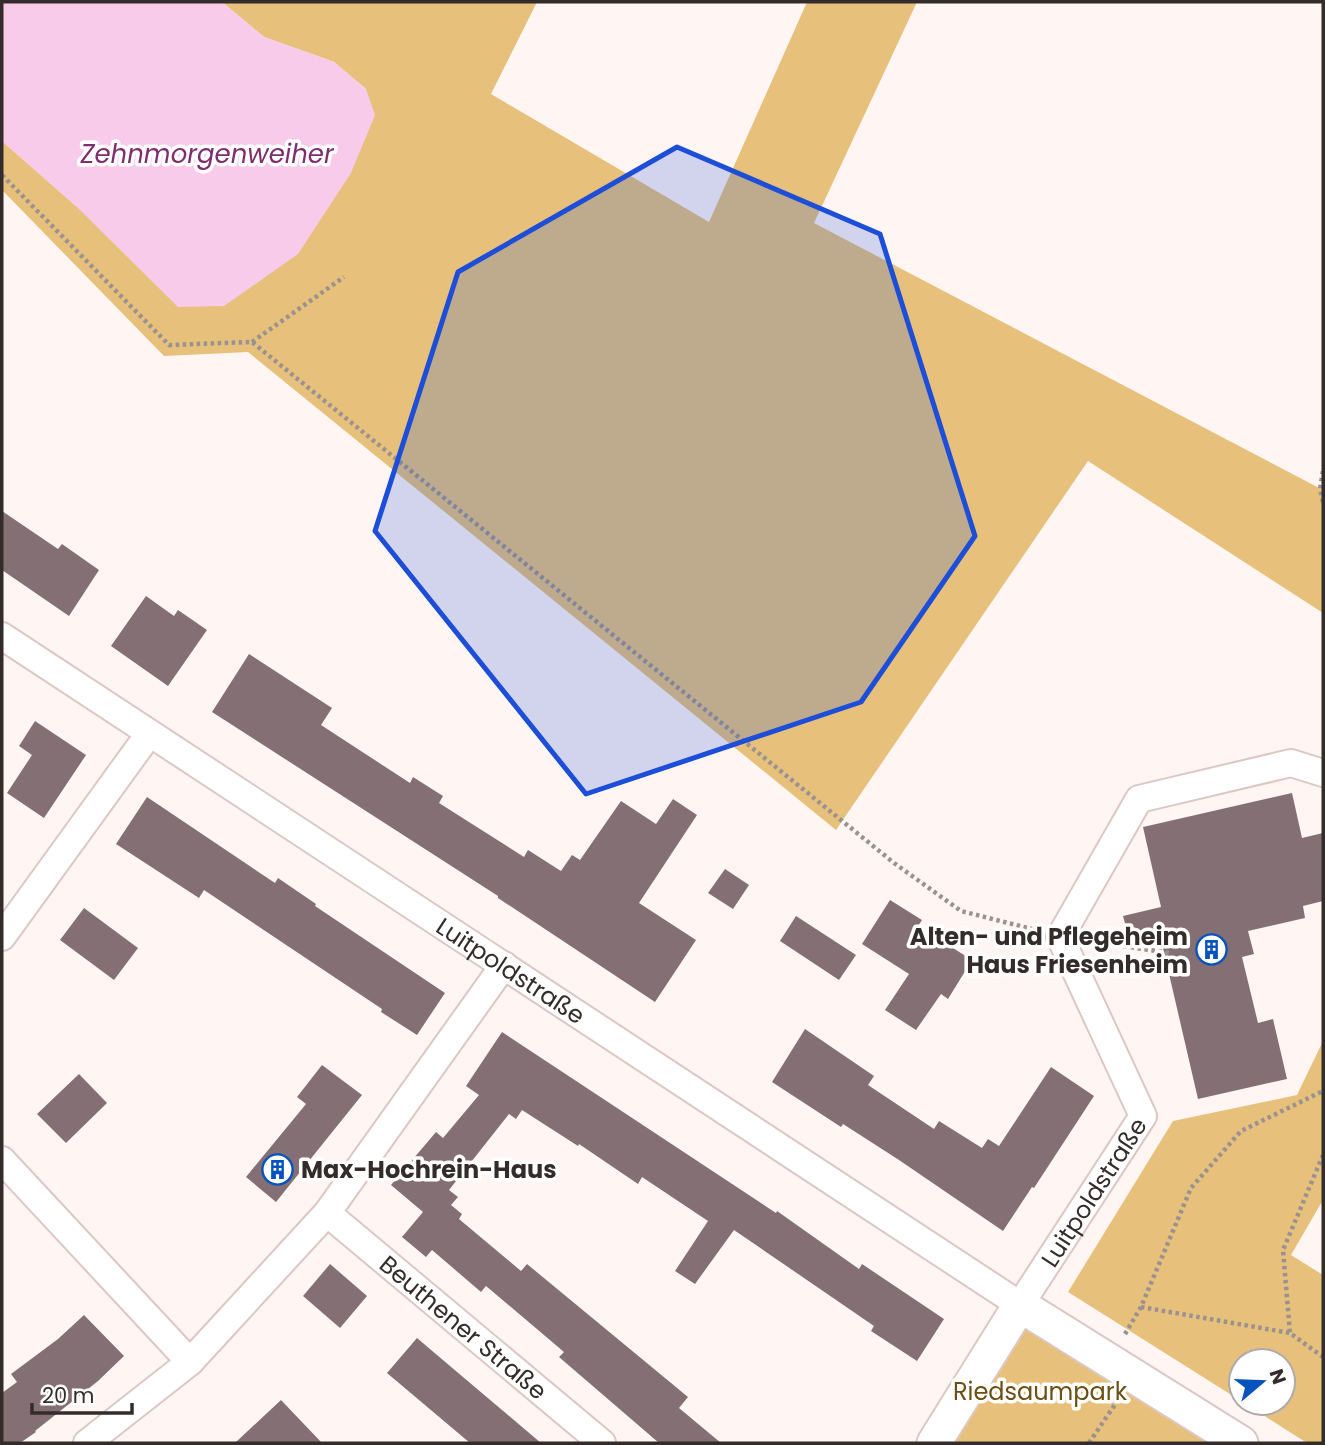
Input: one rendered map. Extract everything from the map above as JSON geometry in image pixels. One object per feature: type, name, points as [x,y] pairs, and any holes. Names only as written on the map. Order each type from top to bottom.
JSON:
[{"type":"street","name":"Luitpoldstraße","points":[[2,636],[1020,1305],[1241,1443]]},
{"type":"street","points":[[2,937],[149,734]]},
{"type":"street","points":[[1060,937],[1139,799],[1291,763],[1323,773]]},
{"type":"street","name":"Luitpoldstraße","points":[[1020,1305],[1143,1116],[1060,937]]},
{"type":"street","points":[[87,1443],[190,1362],[327,1213],[504,965]]},
{"type":"street","points":[[2,1160],[190,1362]]},
{"type":"street","name":"Beuthener Straße","points":[[327,1213],[602,1443]]},
{"type":"street","points":[[934,1443],[1020,1305]]},
{"type":"path","points":[[2,174],[169,345],[251,342],[344,277]]},
{"type":"path","points":[[251,342],[894,863],[961,911],[1060,937],[1170,953]]},
{"type":"path","points":[[1323,471],[1320,489],[1323,502]]},
{"type":"path","points":[[1108,1360],[1141,1307],[1191,1188],[1241,1131],[1323,1091]]},
{"type":"path","points":[[1290,1333],[1283,1250],[1323,1155]]},
{"type":"path","points":[[1141,1307],[1290,1333],[1323,1357]]},
{"type":"path","points":[[1089,1443],[1111,1411]]},
{"type":"highlighted area","points":[[677,147],[880,234],[975,536],[861,702],[586,794],[375,531],[458,272]]},
{"type":"green space","points":[[222,2],[537,2],[491,94],[709,222],[807,2],[917,2],[814,223],[1323,490],[1323,613],[1088,461],[836,830],[248,352],[164,356],[2,190],[2,141],[76,206],[366,89],[334,62],[264,37]]},
{"type":"green space","points":[[1323,1041],[1323,1200],[1291,1255],[1323,1275],[1323,1443],[1307,1443],[1266,1417],[1297,1417],[1297,1347],[1227,1347],[1227,1392],[1068,1292],[1173,1121],[1297,1095]]},
{"type":"green space","name":"Riedsaumpark","points":[[1024,1320],[1221,1443],[947,1443]]},
{"type":"water","name":"Zehnmorgenweiher","points":[[2,2],[222,2],[264,37],[334,62],[366,89],[375,115],[351,173],[298,254],[224,306],[178,307],[76,206],[2,141]]},
{"type":"building","points":[[2,511],[58,549],[62,544],[99,570],[69,616],[2,570]]},
{"type":"building","points":[[146,596],[174,616],[178,610],[207,630],[168,686],[111,646]]},
{"type":"building","points":[[249,654],[332,708],[321,725],[410,783],[413,777],[443,796],[439,803],[524,857],[528,850],[561,871],[572,855],[580,860],[621,801],[656,824],[673,799],[697,815],[639,903],[696,940],[655,1002],[498,896],[212,712]]},
{"type":"building","points":[[35,721],[86,755],[44,818],[7,793],[32,755],[19,746]]},
{"type":"building","name":"Alten- und Pflegeheim Haus Friesenheim","points":[[1292,793],[1302,838],[1323,833],[1323,901],[1303,906],[1305,918],[1248,931],[1254,954],[1242,957],[1258,1023],[1273,1019],[1287,1079],[1198,1099],[1160,935],[1130,942],[1123,916],[1161,907],[1143,827]]},
{"type":"building","points":[[147,797],[275,883],[278,878],[445,993],[417,1035],[204,890],[199,898],[116,844]]},
{"type":"building","points":[[725,869],[749,885],[733,909],[708,893]]},
{"type":"building","points":[[890,900],[922,920],[918,926],[972,960],[948,999],[941,994],[916,1030],[885,1010],[909,974],[862,944]]},
{"type":"building","points":[[84,908],[138,948],[114,980],[60,940]]},
{"type":"building","points":[[796,916],[856,955],[839,980],[780,941]]},
{"type":"building","points":[[805,1029],[874,1076],[868,1085],[934,1129],[939,1121],[982,1148],[988,1139],[999,1146],[1051,1067],[1094,1096],[1003,1231],[899,1160],[843,1124],[841,1127],[772,1082]]},
{"type":"building","points":[[502,1032],[776,1213],[777,1211],[859,1269],[862,1264],[944,1319],[917,1361],[871,1331],[874,1326],[734,1230],[695,1284],[675,1271],[708,1221],[642,1177],[638,1184],[522,1110],[516,1119],[509,1114],[449,1190],[458,1197],[451,1205],[462,1214],[459,1219],[521,1271],[527,1264],[688,1397],[679,1408],[721,1443],[659,1443],[559,1357],[564,1352],[486,1286],[481,1292],[432,1250],[426,1257],[402,1237],[423,1212],[391,1185],[436,1132],[443,1138],[479,1095],[466,1086]]},
{"type":"building","points":[[322,1065],[362,1095],[276,1202],[246,1177],[306,1104],[297,1097]]},
{"type":"building","points":[[79,1074],[107,1103],[66,1143],[37,1114]]},
{"type":"building","points":[[330,1264],[367,1296],[340,1328],[303,1296]]},
{"type":"building","points":[[84,1315],[124,1356],[36,1432],[20,1443],[2,1443],[2,1393],[17,1382],[11,1374],[58,1339]]},
{"type":"building","points":[[417,1338],[541,1443],[470,1443],[387,1373]]},
{"type":"building","points":[[281,1400],[322,1443],[235,1443]]},
{"type":"place","name":"Alten- und Pflegeheim Haus Friesenheim","points":[[1211,950]]},
{"type":"place","name":"Max-Hochrein-Haus","points":[[278,1169]]}]
